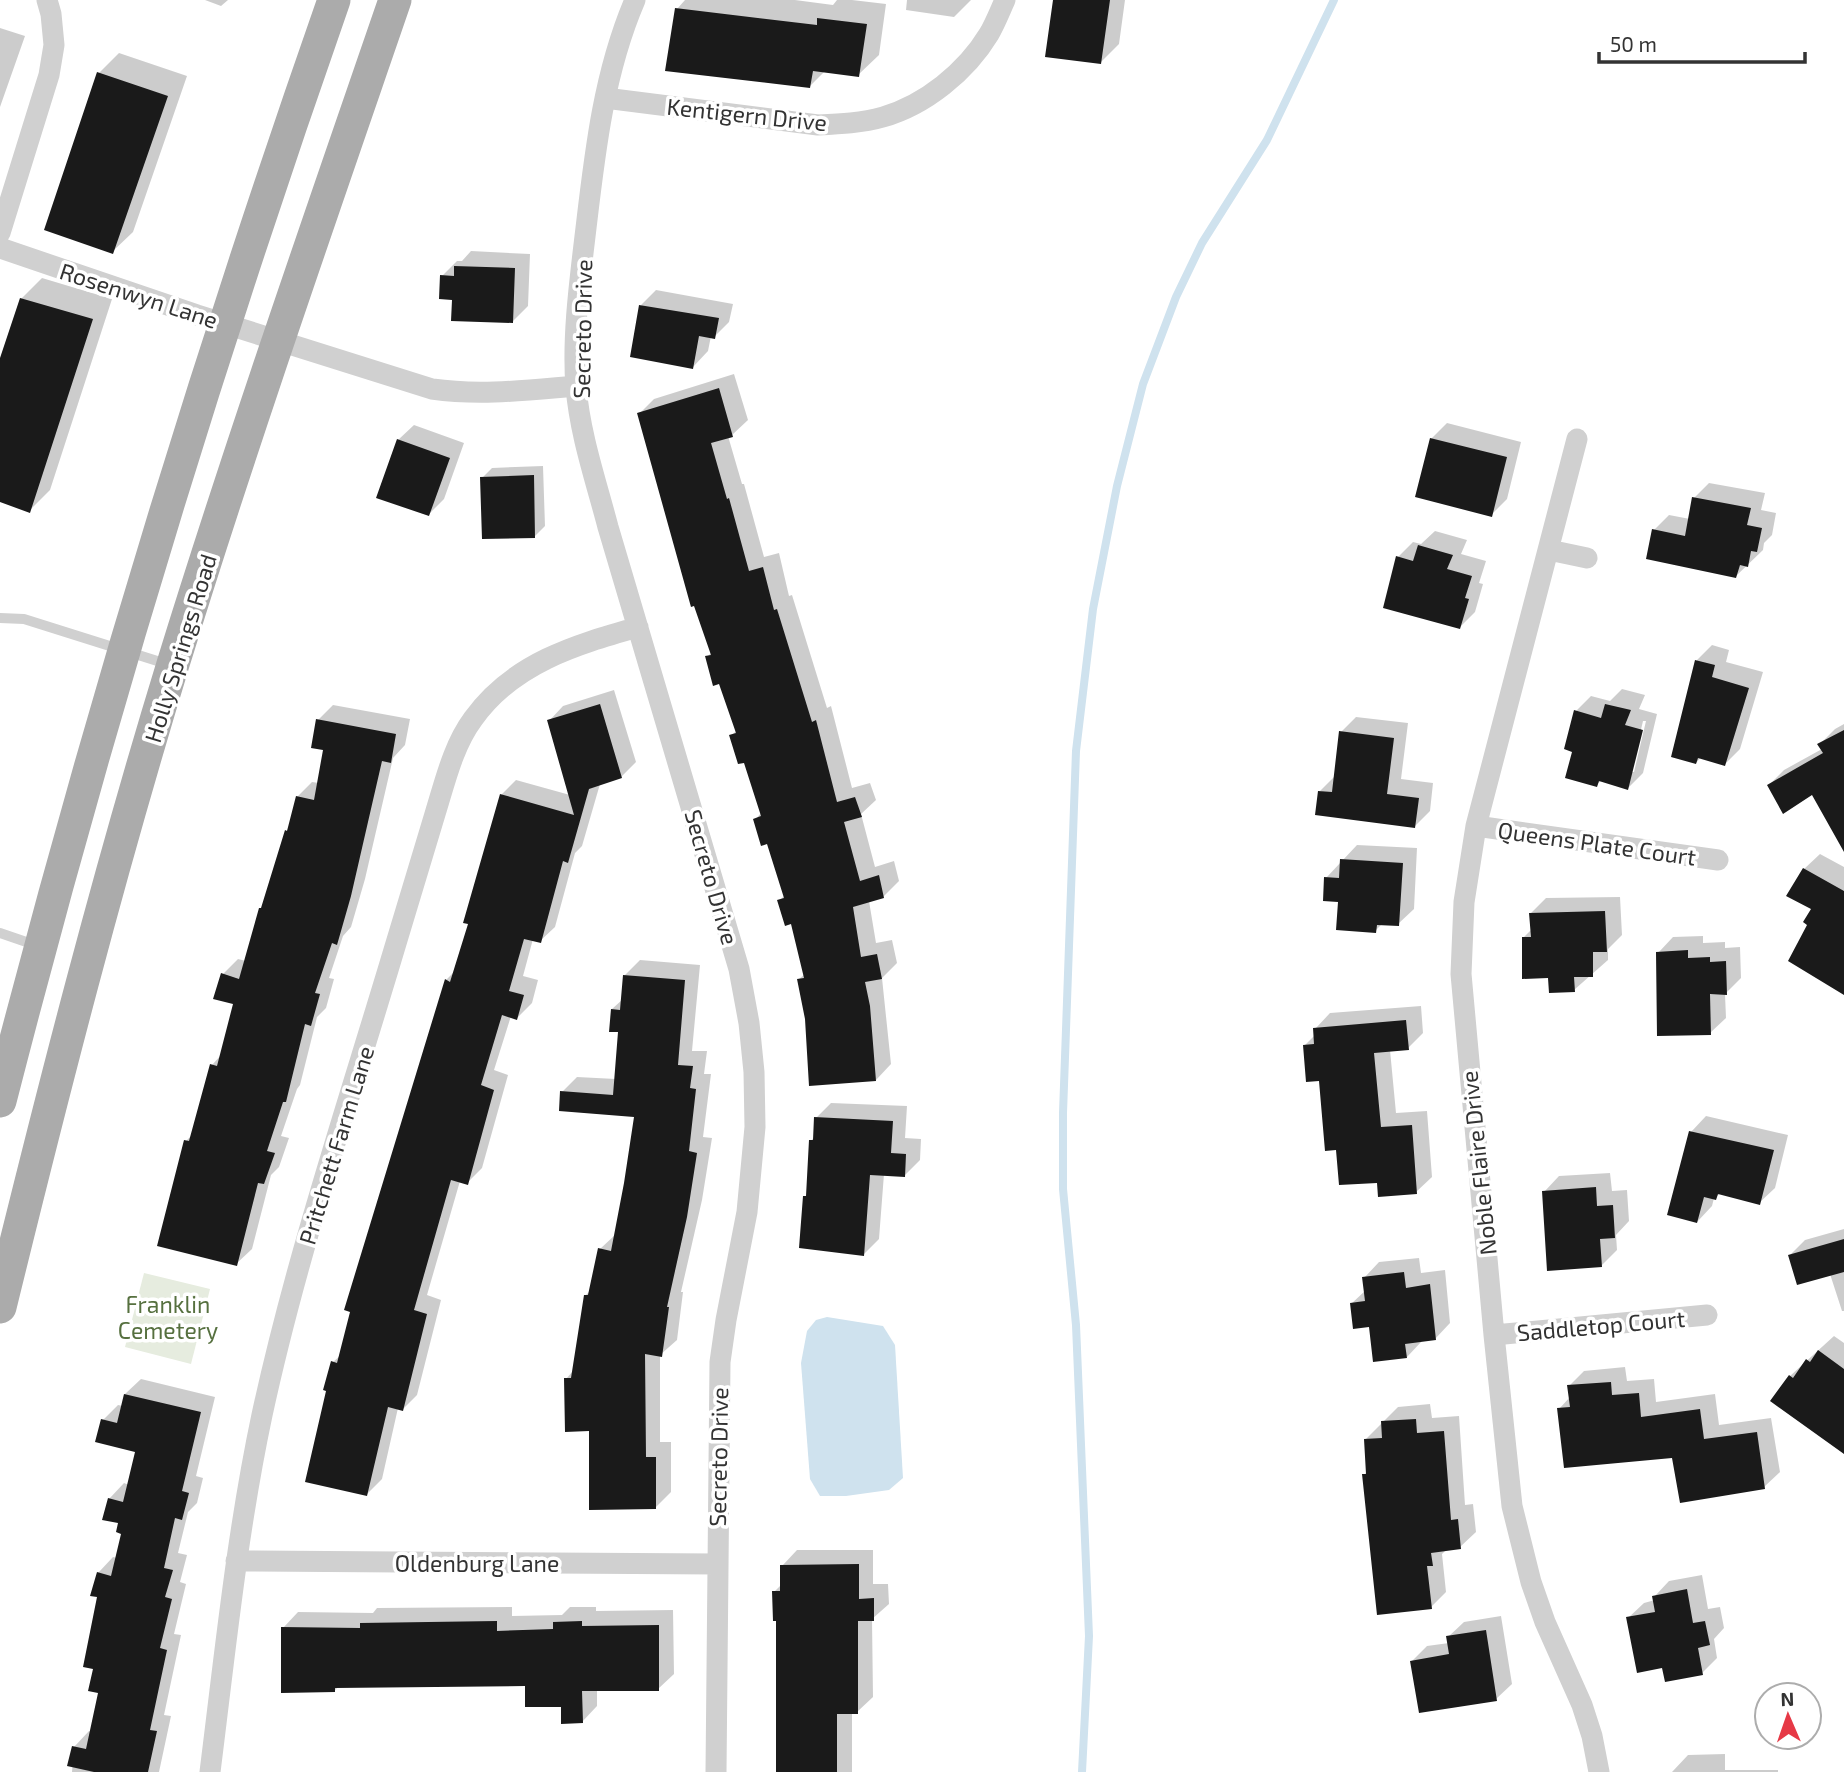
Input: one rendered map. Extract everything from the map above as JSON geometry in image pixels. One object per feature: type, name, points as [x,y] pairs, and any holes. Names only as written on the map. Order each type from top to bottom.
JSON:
[{"type":"main road","points":[[2,1082],[125,651],[223,322],[334,0]]},
{"type":"main road","name":"Holly Springs Road","points":[[0,1307],[98,927],[173,666],[279,340],[395,0]]},
{"type":"street","points":[[0,233],[49,75],[54,45],[47,0]]},
{"type":"street","name":"Secreto Drive","points":[[635,0],[616,51],[594,160],[582,261],[576,386],[592,467],[739,969],[749,1023],[754,1072],[753,1168],[720,1362],[716,1772]]},
{"type":"street","name":"Kentigern Drive","points":[[605,98],[818,125],[852,123],[884,117],[916,103],[959,71],[989,35],[1005,0]]},
{"type":"street","name":"Rosenwyn Lane","points":[[0,248],[197,316],[432,389],[493,393],[576,386]]},
{"type":"street","name":"Noble Flaire Drive","points":[[1577,439],[1476,826],[1461,939],[1462,1002],[1507,1467],[1520,1543],[1545,1622],[1582,1705],[1599,1772]]},
{"type":"street","points":[[1549,550],[1587,558]]},
{"type":"street","name":"Pritchett Farm Lane","points":[[209,1772],[236,1561],[261,1420],[290,1299],[460,740],[489,698],[506,682],[529,667],[582,644],[638,627]]},
{"type":"street","name":"Queens Plate Court","points":[[1476,826],[1718,860]]},
{"type":"street","name":"Saddletop Court","points":[[1494,1335],[1707,1315]]},
{"type":"street","name":"Oldenburg Lane","points":[[236,1561],[717,1564]]},
{"type":"lane","points":[[0,618],[24,619],[173,666]]},
{"type":"lane","points":[[0,933],[41,947]]},
{"type":"green space","name":"Franklin Cemetery","points":[[144,1273],[210,1289],[191,1364],[125,1347]]},
{"type":"water","points":[[827,1317],[883,1326],[895,1345],[903,1478],[889,1490],[846,1496],[820,1496],[810,1479],[801,1363],[807,1331],[816,1320]]},
{"type":"building","points":[[1053,0],[1110,0],[1101,64],[1045,57]]},
{"type":"building","points":[[675,8],[817,25],[817,18],[867,24],[859,77],[813,71],[810,88],[665,71]]},
{"type":"building","points":[[97,72],[168,96],[113,254],[44,230]]},
{"type":"building","points":[[454,266],[515,268],[513,323],[451,321],[452,300],[439,299],[440,275],[454,276]]},
{"type":"building","points":[[20,298],[93,319],[30,513],[0,502],[0,358]]},
{"type":"building","points":[[639,305],[719,318],[715,339],[699,336],[693,369],[630,357]]},
{"type":"building","points":[[719,388],[733,437],[711,443],[749,571],[763,567],[774,610],[777,609],[812,722],[816,720],[837,802],[855,797],[862,817],[844,822],[860,881],[879,875],[884,898],[853,907],[861,957],[877,954],[882,979],[865,982],[870,1006],[876,1081],[809,1086],[805,1019],[797,979],[804,978],[791,924],[785,926],[777,900],[784,898],[767,844],[761,846],[753,819],[761,816],[744,763],[738,764],[729,735],[736,733],[719,684],[713,686],[705,656],[711,655],[694,606],[691,607],[637,413]]},
{"type":"building","points":[[1430,438],[1507,457],[1492,517],[1415,497]]},
{"type":"building","points":[[397,439],[450,458],[429,516],[376,498]]},
{"type":"building","points":[[534,475],[535,538],[482,539],[480,477]]},
{"type":"building","points":[[1692,497],[1751,508],[1747,525],[1762,528],[1757,552],[1751,551],[1748,567],[1740,565],[1736,578],[1646,559],[1652,529],[1685,536]]},
{"type":"building","points":[[1418,545],[1453,555],[1447,569],[1472,576],[1465,598],[1469,599],[1460,629],[1383,608],[1396,556],[1413,561]]},
{"type":"building","points":[[1695,660],[1715,665],[1712,677],[1749,688],[1725,766],[1698,758],[1696,764],[1671,757]]},
{"type":"building","points":[[600,704],[622,778],[589,789],[568,863],[563,861],[541,943],[524,939],[509,991],[524,995],[517,1020],[502,1015],[481,1085],[494,1090],[468,1185],[451,1180],[414,1310],[427,1314],[403,1411],[388,1407],[367,1496],[305,1482],[326,1391],[323,1390],[331,1361],[337,1363],[350,1312],[344,1310],[445,979],[450,982],[468,924],[463,923],[500,794],[574,815],[547,720]]},
{"type":"building","points":[[1605,704],[1631,710],[1625,725],[1643,730],[1628,790],[1599,781],[1597,787],[1565,778],[1572,752],[1564,749],[1574,710],[1601,718]]},
{"type":"building","points":[[316,719],[396,734],[391,763],[382,761],[337,945],[332,943],[315,993],[320,994],[311,1026],[305,1024],[286,1102],[283,1102],[267,1151],[275,1153],[264,1184],[258,1183],[237,1266],[157,1246],[184,1140],[189,1141],[210,1064],[217,1066],[233,1004],[213,999],[221,973],[239,979],[296,796],[314,800],[323,750],[311,748]]},
{"type":"building","points":[[1844,730],[1844,852],[1812,795],[1783,814],[1767,785],[1823,753],[1817,744]]},
{"type":"building","points":[[1339,731],[1394,738],[1387,794],[1419,798],[1415,828],[1315,815],[1318,791],[1332,792]]},
{"type":"building","points":[[1340,859],[1403,863],[1399,926],[1377,925],[1376,933],[1336,930],[1338,902],[1323,901],[1324,877],[1339,878]]},
{"type":"building","points":[[1803,868],[1844,891],[1844,995],[1788,961],[1807,925],[1803,922],[1811,909],[1786,896]]},
{"type":"building","points":[[1605,911],[1607,952],[1593,952],[1593,977],[1574,977],[1575,992],[1549,993],[1548,978],[1522,979],[1522,937],[1531,937],[1529,913]]},
{"type":"building","points":[[1688,950],[1688,958],[1710,957],[1710,962],[1726,961],[1727,995],[1710,994],[1711,1035],[1657,1036],[1656,952]]},
{"type":"building","points":[[623,975],[685,980],[678,1065],[693,1066],[690,1088],[696,1089],[689,1151],[697,1153],[687,1217],[667,1307],[662,1357],[645,1354],[646,1457],[656,1457],[656,1509],[589,1510],[589,1431],[565,1432],[564,1378],[571,1378],[584,1295],[588,1295],[598,1248],[611,1251],[634,1117],[559,1111],[560,1091],[613,1095],[618,1032],[609,1032],[611,1009],[620,1010]]},
{"type":"building","points":[[1406,1020],[1409,1050],[1374,1053],[1381,1127],[1412,1125],[1417,1194],[1378,1197],[1377,1183],[1339,1185],[1336,1150],[1325,1151],[1319,1081],[1306,1082],[1303,1045],[1314,1044],[1313,1028]]},
{"type":"building","points":[[814,1117],[893,1121],[891,1153],[906,1154],[905,1177],[870,1175],[864,1256],[799,1248],[803,1196],[806,1196],[809,1140],[813,1140]]},
{"type":"building","points":[[1689,1131],[1774,1150],[1760,1205],[1718,1194],[1716,1200],[1704,1197],[1697,1223],[1667,1215]]},
{"type":"building","points":[[1596,1187],[1597,1206],[1613,1205],[1615,1238],[1600,1239],[1602,1267],[1547,1271],[1542,1191]]},
{"type":"building","points":[[1844,1239],[1844,1272],[1797,1285],[1788,1255]]},
{"type":"building","points":[[1404,1272],[1406,1288],[1430,1284],[1436,1340],[1405,1344],[1407,1358],[1373,1362],[1369,1327],[1353,1329],[1350,1303],[1365,1301],[1362,1277]]},
{"type":"building","points":[[1818,1350],[1844,1369],[1844,1454],[1770,1401],[1789,1375],[1793,1378],[1806,1359],[1810,1362]]},
{"type":"building","points":[[1611,1382],[1612,1395],[1639,1393],[1641,1417],[1700,1409],[1704,1439],[1757,1432],[1765,1489],[1680,1503],[1672,1458],[1564,1468],[1557,1408],[1570,1407],[1567,1385]]},
{"type":"building","points":[[124,1394],[201,1412],[182,1491],[189,1493],[182,1520],[175,1518],[164,1568],[173,1570],[165,1597],[172,1599],[160,1648],[167,1650],[150,1730],[157,1731],[148,1772],[94,1772],[67,1766],[72,1746],[86,1749],[98,1693],[88,1691],[93,1669],[83,1667],[97,1597],[90,1596],[97,1572],[111,1576],[121,1534],[116,1532],[118,1523],[102,1520],[108,1498],[123,1502],[135,1452],[95,1442],[101,1419],[117,1423]]},
{"type":"building","points":[[1416,1419],[1417,1433],[1444,1431],[1451,1520],[1458,1519],[1461,1549],[1431,1553],[1433,1566],[1427,1566],[1432,1609],[1377,1615],[1362,1474],[1366,1474],[1364,1439],[1382,1438],[1381,1421]]},
{"type":"building","points":[[859,1564],[859,1599],[874,1598],[874,1621],[858,1621],[858,1714],[837,1714],[837,1772],[776,1772],[776,1621],[773,1621],[772,1591],[780,1591],[780,1565]]},
{"type":"building","points":[[1687,1589],[1693,1623],[1705,1621],[1710,1645],[1698,1648],[1703,1675],[1665,1682],[1662,1668],[1637,1673],[1626,1617],[1655,1612],[1652,1596]]},
{"type":"building","points":[[497,1621],[497,1631],[553,1629],[553,1622],[582,1621],[582,1626],[659,1625],[659,1691],[582,1691],[583,1723],[561,1724],[561,1707],[525,1707],[525,1686],[335,1688],[335,1692],[281,1693],[281,1627],[360,1628],[360,1623]]},
{"type":"building","points":[[1486,1630],[1497,1701],[1419,1713],[1410,1661],[1449,1654],[1446,1636]]},
{"type":"waterway","points":[[1082,1772],[1089,1636],[1076,1325],[1063,1189],[1063,1113],[1076,751],[1093,609],[1117,486],[1143,384],[1176,297],[1202,243],[1267,140],[1334,0]]}]
